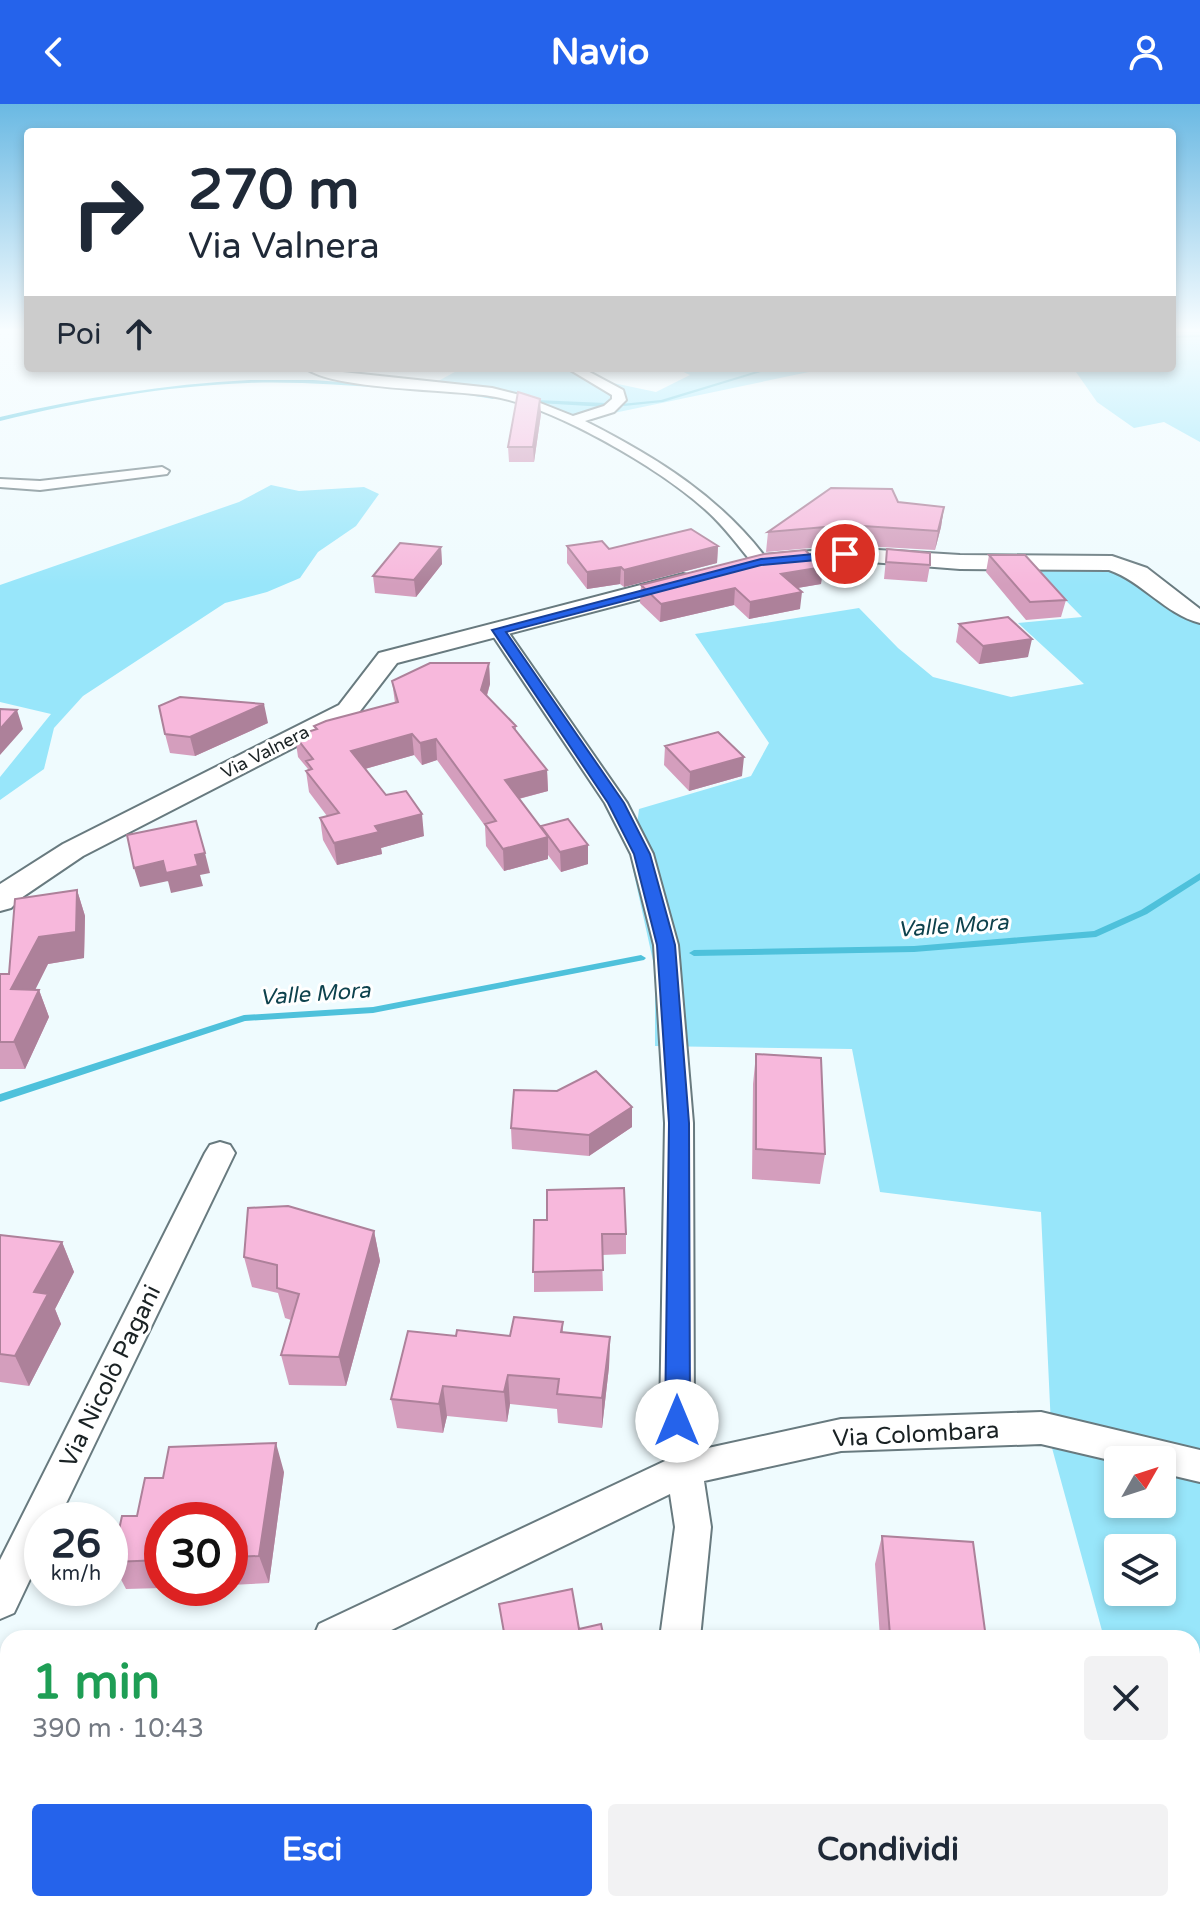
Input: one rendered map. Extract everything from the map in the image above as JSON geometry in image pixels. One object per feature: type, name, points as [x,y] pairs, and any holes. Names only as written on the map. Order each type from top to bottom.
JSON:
[{"type":"street","points":[[559,416],[640,457],[709,503],[761,562]]},
{"type":"street","points":[[570,421],[585,416]]},
{"type":"street","points":[[0,483],[17,486],[76,482],[162,471]]},
{"type":"street","points":[[730,570],[761,562],[845,554],[960,562],[1112,563],[1139,573],[1190,613],[1200,616]]},
{"type":"street","name":"Via Valnera","points":[[0,901],[10,891],[73,850],[348,710],[359,701],[379,667],[388,658],[700,577]]},
{"type":"street","points":[[498,630],[616,803],[642,854],[666,945],[679,1123],[677,1421],[693,1527],[681,1630]]},
{"type":"street","name":"Via Nicolò Pagani","points":[[0,1600],[220,1153]]},
{"type":"street","name":"Via Colombara","points":[[350,1630],[685,1469],[841,1435],[1041,1428],[1200,1466]]},
{"type":"shaded area","points":[[559,416],[598,416],[571,422]]},
{"type":"shaded area","points":[[1117,416],[1200,416],[1200,442],[1164,422],[1134,428]]},
{"type":"shaded area","points":[[271,485],[299,491],[364,487],[379,494],[356,526],[318,552],[300,578],[267,592],[225,603],[83,696],[54,728],[44,769],[0,800],[0,777],[51,714],[0,702],[0,585],[239,502]]},
{"type":"shaded area","points":[[1030,564],[1109,566],[1200,622],[1200,1630],[1102,1630],[1052,1448],[1041,1212],[880,1192],[852,1049],[655,1046],[655,970],[632,865],[639,809],[751,776],[769,743],[695,634],[859,608],[898,648],[933,677],[1011,697],[1084,684],[1018,623],[1082,617]]},
{"type":"building","points":[[514,416],[537,416],[533,447],[508,447]]},
{"type":"building","points":[[831,488],[892,489],[898,502],[944,507],[938,531],[848,525],[768,532]]},
{"type":"building","points":[[691,529],[718,546],[624,570],[621,567],[587,572],[567,546],[602,541],[609,549]]},
{"type":"building","points":[[400,543],[441,547],[414,580],[373,576]]},
{"type":"building","points":[[887,549],[930,553],[930,565],[886,562]]},
{"type":"building","points":[[805,550],[823,567],[781,574],[802,592],[750,602],[735,588],[661,604],[641,585],[764,554]]},
{"type":"building","points":[[989,555],[1025,555],[1066,600],[1030,602]]},
{"type":"building","points":[[1008,617],[1032,639],[983,646],[959,624]]},
{"type":"building","points":[[430,663],[489,663],[481,690],[516,726],[513,727],[547,770],[505,780],[548,837],[503,849],[485,824],[496,821],[436,739],[420,743],[412,734],[351,751],[386,795],[406,791],[422,814],[375,826],[379,832],[334,843],[320,818],[339,813],[306,771],[312,769],[306,761],[313,759],[295,736],[317,729],[314,726],[326,721],[398,702],[392,681]]},
{"type":"building","points":[[180,697],[264,704],[190,737],[165,734],[159,706]]},
{"type":"building","points":[[0,709],[17,710],[0,729]]},
{"type":"building","points":[[718,732],[744,757],[690,772],[665,746]]},
{"type":"building","points":[[568,819],[588,845],[560,852],[541,826]]},
{"type":"building","points":[[196,821],[205,853],[195,855],[198,866],[166,873],[163,861],[134,868],[127,835]]},
{"type":"building","points":[[77,890],[76,932],[39,937],[11,989],[39,990],[14,1042],[0,1042],[0,974],[9,974],[15,899]]},
{"type":"building","points":[[756,1054],[821,1058],[825,1154],[756,1149]]},
{"type":"building","points":[[596,1071],[632,1107],[589,1135],[511,1128],[514,1090],[557,1091]]},
{"type":"building","points":[[624,1188],[626,1234],[602,1234],[603,1270],[533,1272],[534,1220],[547,1220],[547,1190]]},
{"type":"building","points":[[288,1206],[374,1231],[339,1357],[281,1355],[299,1294],[277,1288],[277,1265],[244,1257],[248,1208]]},
{"type":"building","points":[[0,1235],[62,1242],[34,1292],[48,1294],[15,1356],[0,1354]]},
{"type":"building","points":[[514,1317],[563,1322],[561,1332],[610,1337],[602,1398],[557,1394],[559,1379],[508,1375],[504,1392],[443,1386],[439,1404],[391,1399],[408,1331],[456,1336],[457,1330],[510,1336]]},
{"type":"building","points":[[276,1443],[259,1556],[248,1556],[248,1502],[144,1502],[144,1561],[128,1561],[128,1516],[137,1516],[145,1478],[163,1478],[169,1447]]},
{"type":"building","points":[[882,1536],[973,1542],[985,1630],[890,1630]]},
{"type":"building","points":[[572,1589],[579,1629],[601,1624],[602,1630],[504,1630],[499,1604]]},
{"type":"waterway","points":[[0,419],[12,416]]},
{"type":"waterway","name":"Valle Mora","points":[[694,953],[914,949],[1096,934],[1144,912],[1200,876]]},
{"type":"waterway","name":"Valle Mora","points":[[0,1098],[244,1018],[373,1010],[641,958]]},
{"type":"route","points":[[677,1421],[679,1123],[666,945],[642,854],[616,803],[498,630],[761,562],[845,554]]}]
